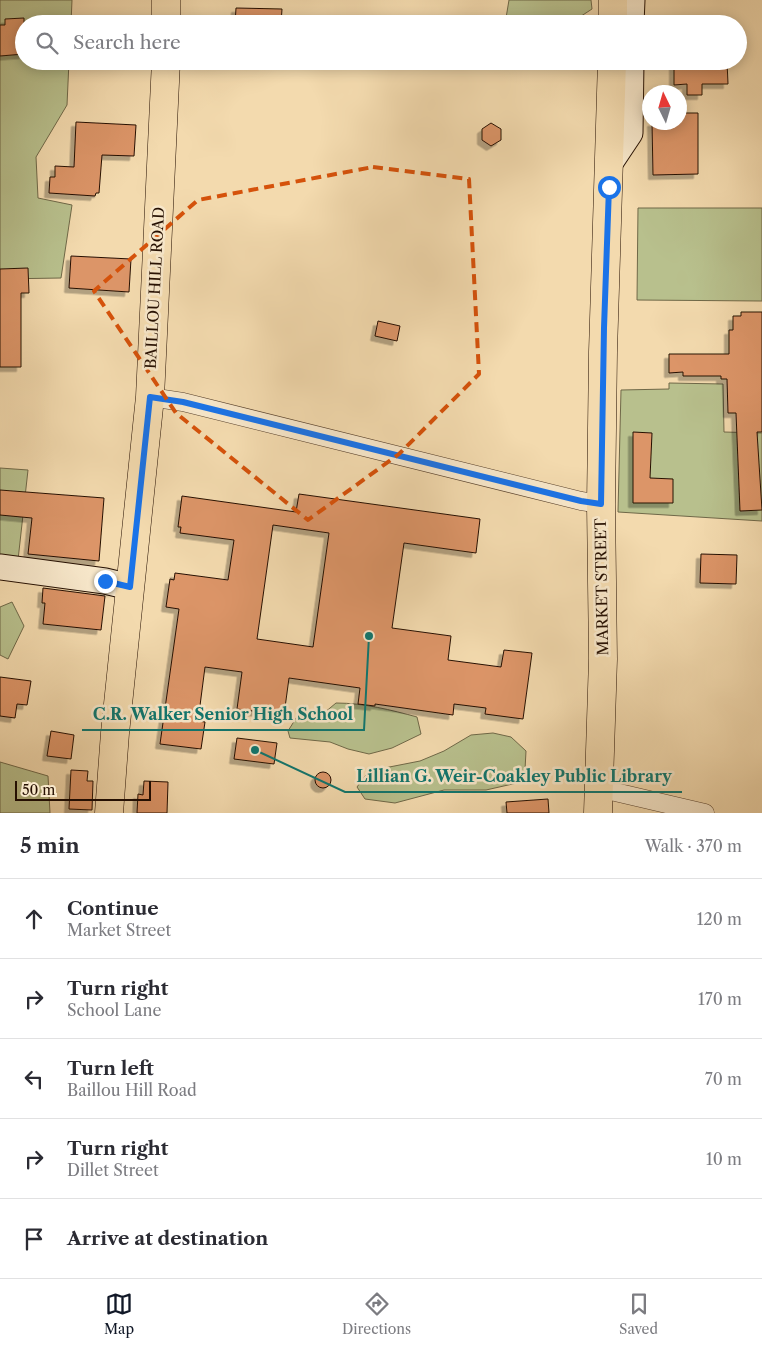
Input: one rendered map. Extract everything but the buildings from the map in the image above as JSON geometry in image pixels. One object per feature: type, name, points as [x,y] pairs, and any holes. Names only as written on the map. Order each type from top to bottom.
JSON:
[{"type":"main road","points":[[166,0],[166,15]]},
{"type":"main road","points":[[613,0],[613,15]]},
{"type":"main road","points":[[631,15],[632,0]]},
{"type":"main road","name":"BAILLOU HILL ROAD","points":[[109,813],[115,732],[150,397],[166,70]]},
{"type":"main road","name":"MARKET STREET","points":[[598,801],[603,659],[601,504],[603,344],[612,70]]},
{"type":"main road","points":[[610,163],[630,133],[631,70]]},
{"type":"main road","points":[[0,567],[105,581],[130,587]]},
{"type":"street","points":[[150,397],[183,402],[581,501],[601,504]]},
{"type":"street","points":[[598,801],[705,813]]},
{"type":"highlighted area","points":[[373,167],[469,179],[479,374],[399,454],[308,520],[176,413],[94,291],[198,200]]},
{"type":"green space","points":[[0,0],[72,0],[71,15],[15,15],[15,70],[69,70],[67,105],[36,157],[38,198],[72,205],[61,278],[0,279]]},
{"type":"green space","points":[[509,0],[591,0],[592,9],[583,15],[506,15]]},
{"type":"green space","points":[[638,208],[762,208],[762,301],[637,300]]},
{"type":"green space","points":[[669,383],[723,384],[724,432],[762,433],[762,521],[618,512],[621,390],[669,389]]},
{"type":"green space","points":[[0,468],[28,470],[18,560],[0,558]]},
{"type":"green space","points":[[12,602],[24,626],[8,659],[0,655],[0,607]]},
{"type":"green space","points":[[336,703],[387,709],[417,717],[421,734],[392,748],[369,754],[330,742],[290,738],[288,731],[298,715],[318,718]]},
{"type":"green space","points":[[493,733],[511,737],[526,751],[525,770],[517,783],[486,790],[444,790],[395,803],[365,799],[357,787],[369,771],[420,761],[444,751],[471,735]]},
{"type":"green space","points":[[0,762],[48,776],[50,813],[0,813]]},
{"type":"place","name":"C.R. Walker Senior High School","points":[[369,636]]},
{"type":"place","name":"Lillian G. Weir-Coakley Public Library","points":[[255,750]]},
{"type":"route","points":[[105,581],[130,587],[150,397],[183,402],[581,501],[601,504],[609,187]]}]
